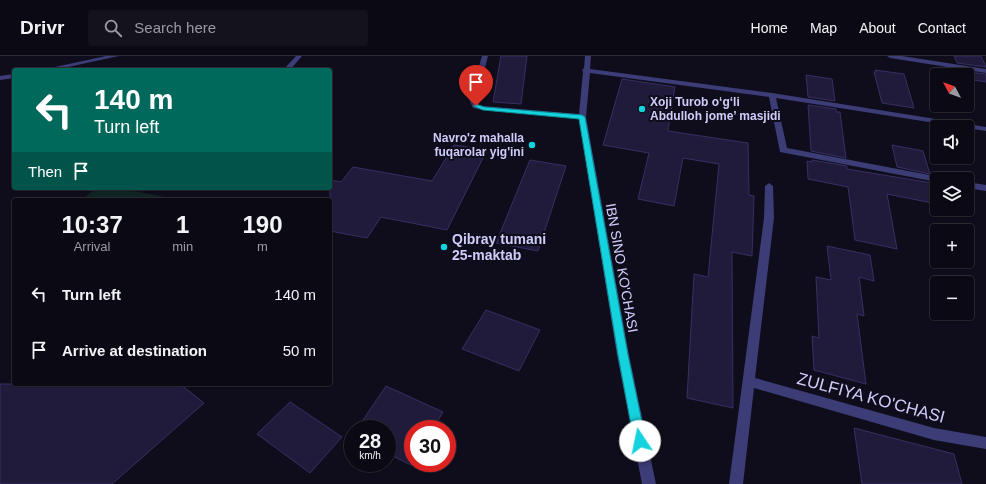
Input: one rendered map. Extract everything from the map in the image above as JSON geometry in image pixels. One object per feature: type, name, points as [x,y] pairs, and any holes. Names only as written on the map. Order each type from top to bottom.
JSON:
[{"type":"street","points":[[54,68],[116,56]]},
{"type":"street","points":[[288,68],[299,56]]},
{"type":"street","points":[[485,56],[473,99],[476,106],[483,108],[582,117]]},
{"type":"street","name":"IBN SINO KO'CHASI","points":[[588,56],[585,70],[582,117],[623,355],[649,484]]},
{"type":"street","points":[[890,56],[986,72]]},
{"type":"street","points":[[585,70],[772,95],[986,129]]},
{"type":"street","points":[[0,78],[12,76]]},
{"type":"street","points":[[772,95],[783,150],[930,178]]},
{"type":"street","points":[[736,484],[769,218],[768,186]]},
{"type":"street","points":[[974,186],[986,188]]},
{"type":"street","name":"ZULFIYA KO'CHASI","points":[[749,381],[934,434],[986,443]]},
{"type":"green space","points":[[94,190],[128,190],[170,198],[84,198]]},
{"type":"building","points":[[501,56],[527,56],[521,104],[493,102]]},
{"type":"building","points":[[954,56],[981,56],[986,67],[957,63]]},
{"type":"building","points":[[875,70],[904,74],[914,108],[882,103],[874,72],[876,72]]},
{"type":"building","points":[[974,73],[986,74],[986,82],[974,80]]},
{"type":"building","points":[[806,75],[832,79],[835,101],[808,97]]},
{"type":"building","points":[[622,79],[675,87],[668,131],[748,143],[749,195],[754,196],[752,256],[732,252],[733,408],[687,398],[694,274],[708,277],[719,164],[683,158],[674,206],[638,199],[649,153],[603,145]]},
{"type":"building","points":[[808,105],[836,109],[836,112],[840,112],[846,158],[811,151]]},
{"type":"building","points":[[454,145],[487,150],[447,230],[381,217],[367,238],[332,231],[332,198],[330,198],[330,190],[332,190],[332,180],[341,182],[353,167],[432,181]]},
{"type":"building","points":[[892,145],[923,151],[930,174],[897,167]]},
{"type":"building","points":[[530,160],[566,166],[538,251],[496,243]]},
{"type":"building","points":[[812,160],[847,166],[847,169],[930,183],[930,203],[887,194],[897,249],[855,240],[848,187],[808,179],[807,161],[812,162]]},
{"type":"building","points":[[827,246],[870,255],[874,281],[859,277],[864,316],[857,314],[866,384],[814,370],[812,336],[819,338],[816,277],[831,280]]},
{"type":"building","points":[[486,310],[540,330],[519,371],[462,349]]},
{"type":"building","points":[[0,384],[12,384],[12,386],[183,386],[204,403],[112,484],[0,484]]},
{"type":"building","points":[[386,386],[443,412],[438,420],[404,420],[404,462],[396,458],[396,420],[363,420]]},
{"type":"building","points":[[290,402],[342,437],[310,473],[257,434]]},
{"type":"building","points":[[854,428],[954,454],[962,484],[862,484]]},
{"type":"place","name":"Xoji Turob o‘g‘li Abdulloh jome’ masjidi","points":[[642,109]]},
{"type":"place","name":"Navro'z mahalla fuqarolar yig'ini","points":[[532,145]]},
{"type":"place","name":"Qibray tumani 25-maktab","points":[[444,247]]},
{"type":"route","points":[[476,106],[483,108],[582,117],[623,355],[640,441]]}]
